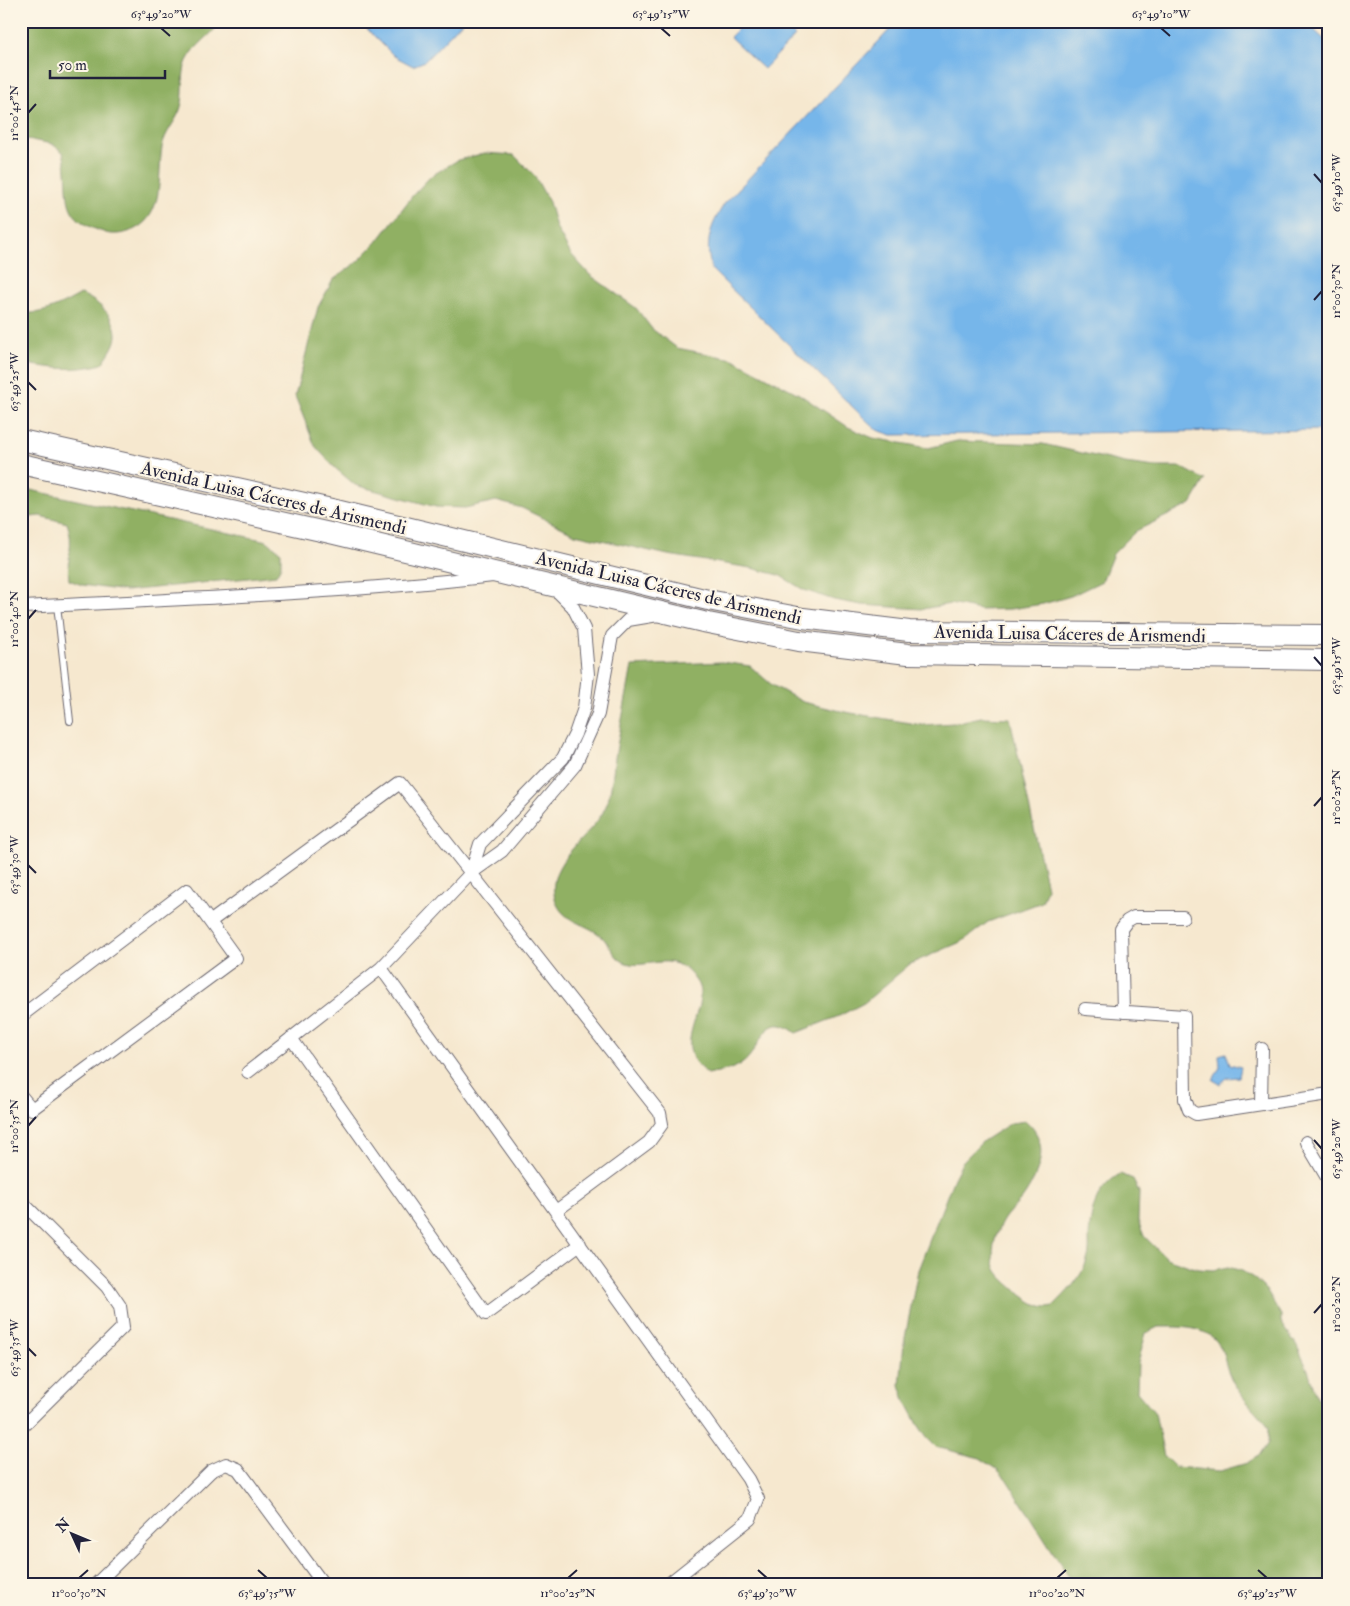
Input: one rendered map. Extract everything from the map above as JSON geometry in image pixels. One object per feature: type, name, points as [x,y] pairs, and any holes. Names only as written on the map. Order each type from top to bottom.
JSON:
[{"type":"main road","name":"Avenida Luisa Cáceres de Arismendi","points":[[21,440],[336,510],[708,600],[803,618],[909,631],[1329,635]]},
{"type":"main road","name":"Avenida Luisa Cáceres de Arismendi","points":[[21,464],[552,586],[665,614],[799,641],[908,654],[1329,660]]},
{"type":"street","points":[[21,607],[432,583],[504,575]]},
{"type":"street","points":[[471,873],[480,844],[563,758],[575,734],[584,708],[588,674],[584,629],[573,607],[552,586]]},
{"type":"street","points":[[248,1072],[381,968],[471,873],[502,851],[575,765],[598,714],[612,636],[628,620],[665,614]]},
{"type":"street","points":[[575,734],[587,740]]},
{"type":"street","points":[[211,921],[400,783],[660,1113],[662,1124],[649,1142],[556,1211]]},
{"type":"street","points":[[503,820],[516,834]]},
{"type":"street","points":[[21,1016],[187,890],[236,958],[32,1109],[21,1096]]},
{"type":"street","points":[[1123,1012],[1121,929],[1127,920],[1134,917],[1183,917]]},
{"type":"street","points":[[381,968],[748,1479],[758,1499],[750,1519],[667,1585]]},
{"type":"street","points":[[1085,1009],[1184,1016],[1185,1100],[1189,1110],[1196,1114],[1329,1094]]},
{"type":"street","points":[[291,1038],[486,1314],[580,1244]]},
{"type":"street","points":[[1261,1104],[1262,1049]]},
{"type":"street","points":[[1306,1142],[1329,1181]]},
{"type":"street","points":[[21,1201],[107,1287],[120,1306],[123,1327],[21,1428]]},
{"type":"street","points":[[95,1585],[211,1471],[226,1464],[238,1469],[320,1583]]},
{"type":"lane","points":[[56,605],[70,721]]},
{"type":"green space","points":[[21,21],[221,21],[194,50],[187,61],[184,73],[182,104],[162,147],[159,184],[154,208],[149,218],[140,226],[128,232],[111,234],[90,226],[79,219],[72,211],[69,202],[63,152],[52,144],[21,138]]},
{"type":"green space","points":[[485,153],[514,155],[534,175],[549,202],[556,227],[570,253],[590,275],[636,308],[652,329],[677,348],[733,359],[799,394],[848,427],[873,438],[928,448],[957,441],[1043,444],[1125,463],[1155,467],[1181,467],[1205,480],[1191,504],[1136,531],[1113,554],[1102,581],[1071,596],[1043,604],[1010,609],[980,610],[950,604],[922,609],[862,605],[834,600],[804,590],[779,575],[751,568],[668,555],[575,534],[522,508],[496,501],[465,508],[436,507],[355,485],[334,467],[315,446],[295,396],[318,307],[333,280],[356,263],[377,242],[413,195],[431,176],[458,160]]},
{"type":"green space","points":[[81,294],[99,305],[113,321],[116,335],[115,343],[102,364],[71,369],[21,363],[21,312],[36,313],[44,311]]},
{"type":"green space","points":[[21,488],[267,541],[281,552],[281,566],[276,575],[126,591],[82,585],[69,580],[70,537],[67,523],[40,516],[21,518]]},
{"type":"green space","points":[[722,662],[750,666],[772,685],[803,702],[845,712],[922,725],[954,723],[981,717],[1010,718],[1047,888],[1042,902],[988,922],[963,941],[910,964],[864,1003],[839,1016],[796,1033],[786,1027],[772,1026],[767,1030],[745,1062],[730,1069],[708,1074],[696,1063],[691,1051],[690,1039],[700,991],[696,981],[686,970],[676,964],[656,962],[636,965],[618,958],[602,937],[571,919],[561,910],[557,904],[554,891],[555,878],[560,866],[567,855],[595,824],[606,807],[612,784],[632,666]]},
{"type":"green space","points":[[1026,1121],[1034,1129],[1041,1147],[1041,1156],[1036,1175],[1026,1193],[1002,1221],[994,1243],[993,1258],[994,1265],[999,1274],[1029,1300],[1040,1306],[1053,1306],[1077,1279],[1088,1257],[1090,1226],[1096,1200],[1105,1186],[1120,1174],[1133,1179],[1139,1192],[1138,1221],[1144,1236],[1166,1258],[1198,1269],[1213,1270],[1228,1267],[1242,1271],[1255,1279],[1266,1290],[1281,1315],[1281,1322],[1296,1344],[1308,1370],[1317,1397],[1329,1413],[1329,1585],[1074,1585],[1007,1480],[997,1469],[980,1458],[936,1447],[927,1438],[905,1400],[900,1385],[904,1343],[918,1270],[954,1178],[963,1161],[983,1141],[1011,1123]],"holes":[[[1158,1327],[1194,1329],[1202,1331],[1216,1340],[1221,1348],[1234,1385],[1269,1427],[1268,1443],[1260,1455],[1247,1463],[1220,1471],[1175,1467],[1164,1456],[1155,1413],[1137,1392],[1138,1363],[1146,1333]]]},
{"type":"water","points":[[359,21],[463,21],[425,61],[413,66],[394,56]]},
{"type":"water","points":[[746,21],[779,21],[795,36],[764,69],[730,37]]},
{"type":"water","points":[[898,21],[1305,21],[1329,44],[1329,430],[892,435],[877,430],[865,419],[712,270],[709,243],[712,227],[725,203]]},
{"type":"water","points":[[1226,1053],[1230,1064],[1241,1067],[1239,1077],[1227,1078],[1220,1084],[1213,1080],[1220,1067],[1219,1055]]}]
